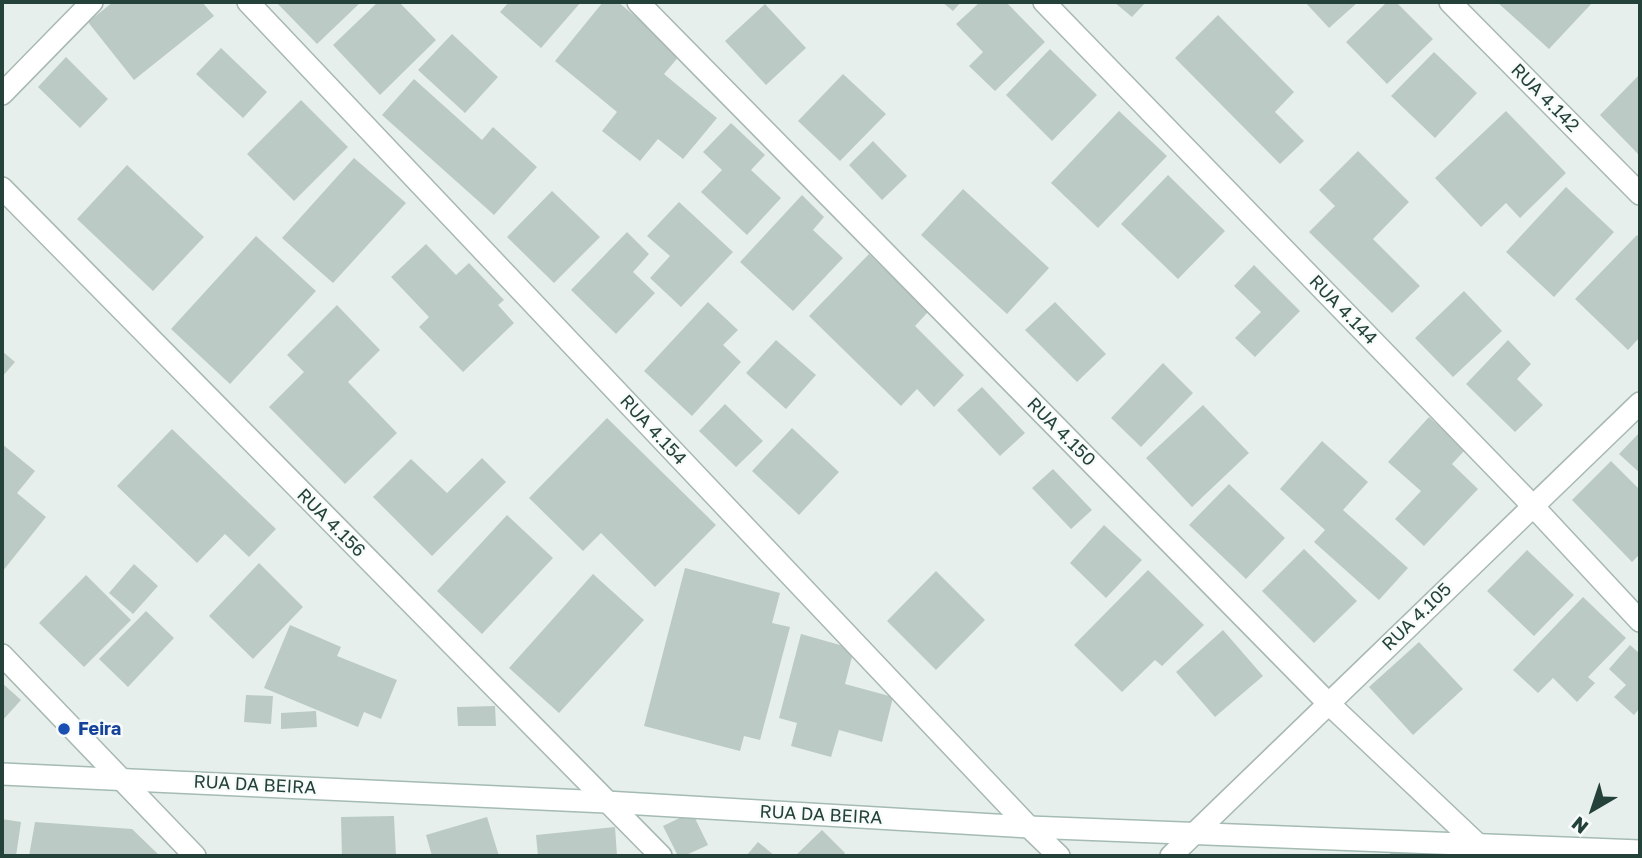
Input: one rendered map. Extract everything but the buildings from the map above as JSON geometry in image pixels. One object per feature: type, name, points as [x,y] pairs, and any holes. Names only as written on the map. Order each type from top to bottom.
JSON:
[{"type":"street","points":[[2,94],[92,2]]},
{"type":"street","name":"RUA 4.154","points":[[248,2],[1059,856]]},
{"type":"street","name":"RUA 4.150","points":[[638,2],[1328,703],[1484,850]]},
{"type":"street","name":"RUA 4.144","points":[[1044,2],[1532,505],[1640,621]]},
{"type":"street","name":"RUA 4.142","points":[[1450,2],[1640,194]]},
{"type":"street","name":"RUA 4.156","points":[[2,188],[661,856]]},
{"type":"street","name":"RUA 4.105","points":[[1171,856],[1640,403]]},
{"type":"street","points":[[2,655],[195,856]]},
{"type":"street","name":"RUA DA BEIRA","points":[[2,774],[606,802],[1029,827],[1195,832],[1484,850],[1640,851]]},
{"type":"place","name":"Feira","points":[[64,729]]}]
